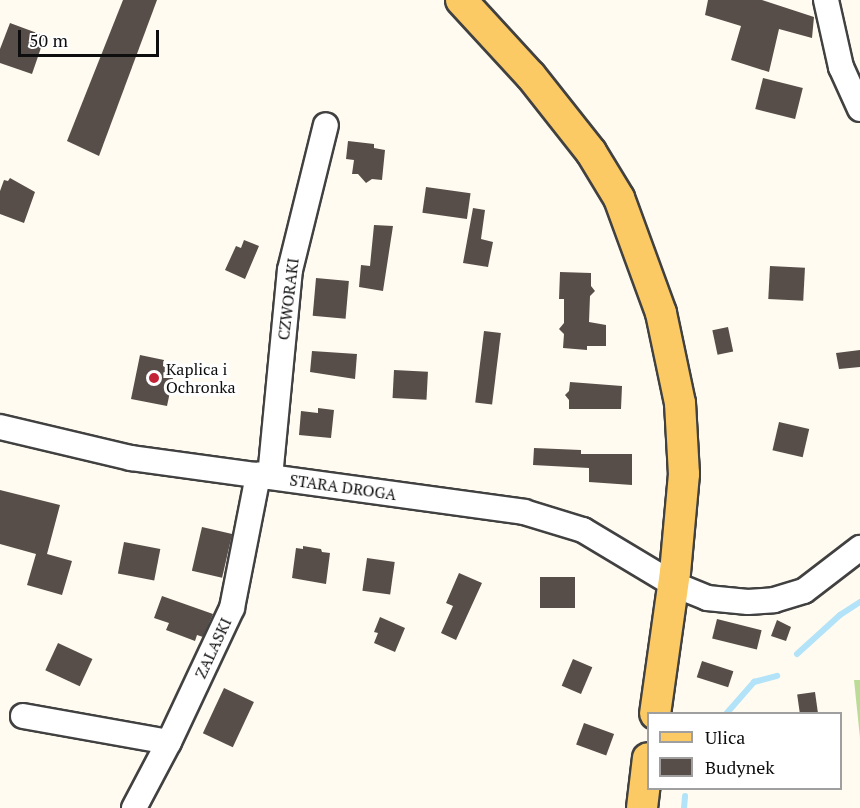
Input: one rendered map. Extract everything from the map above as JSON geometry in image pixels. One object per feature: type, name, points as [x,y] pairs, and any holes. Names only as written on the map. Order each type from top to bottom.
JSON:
[{"type":"main road","points":[[461,0],[562,113],[619,198],[635,235],[661,312],[680,403],[684,474],[673,584],[655,712]]},
{"type":"main road","points":[[642,808],[647,766]]},
{"type":"street","points":[[826,0],[841,67],[860,109]]},
{"type":"street","name":"CZWORAKI","points":[[264,476],[290,270],[326,125]]},
{"type":"street","name":"STARA DROGA","points":[[0,427],[131,458],[524,512],[583,530],[673,584],[707,598],[748,602],[774,600],[804,591],[860,548]]},
{"type":"street","name":"ZALASKI","points":[[134,808],[169,742],[232,608],[264,476]]},
{"type":"street","points":[[23,716],[169,742]]},
{"type":"green space","points":[[854,680],[860,680],[860,738]]},
{"type":"building","points":[[123,0],[157,0],[99,156],[67,141]]},
{"type":"building","points":[[708,0],[762,0],[814,17],[812,38],[779,29],[769,72],[731,60],[741,26],[705,15]]},
{"type":"building","points":[[10,23],[45,36],[32,74],[0,63],[0,49]]},
{"type":"building","points":[[763,78],[803,88],[795,119],[755,109]]},
{"type":"building","points":[[348,141],[374,144],[374,148],[385,150],[382,180],[372,179],[366,183],[358,174],[352,174],[354,160],[346,159]]},
{"type":"building","points":[[10,178],[35,192],[24,223],[0,214],[0,191],[4,180],[8,181]]},
{"type":"building","points":[[426,187],[471,193],[467,219],[422,213]]},
{"type":"building","points":[[473,208],[485,210],[481,239],[493,242],[488,267],[463,263]]},
{"type":"building","points":[[374,225],[393,226],[383,291],[359,287],[361,265],[370,266]]},
{"type":"building","points":[[244,240],[259,246],[245,279],[225,270],[236,246],[241,248]]},
{"type":"building","points":[[770,266],[805,268],[803,301],[768,299]]},
{"type":"building","points":[[560,272],[591,273],[591,286],[595,291],[590,296],[589,322],[606,325],[606,346],[587,346],[587,350],[563,348],[564,334],[559,329],[564,323],[564,299],[559,299]]},
{"type":"building","points":[[316,278],[349,281],[346,319],[313,316]]},
{"type":"building","points":[[728,327],[733,351],[718,355],[712,330]]},
{"type":"building","points":[[484,331],[501,333],[492,405],[475,402]]},
{"type":"building","points":[[860,350],[860,367],[839,369],[836,353]]},
{"type":"building","points":[[312,351],[357,354],[355,379],[310,372]]},
{"type":"building","name":"Kaplica i Ochronka","points":[[140,355],[164,360],[163,366],[175,368],[167,406],[131,399]]},
{"type":"building","points":[[394,370],[428,372],[426,400],[393,398]]},
{"type":"building","points":[[570,382],[622,386],[621,409],[569,409],[569,400],[565,395],[569,391]]},
{"type":"building","points":[[318,408],[334,410],[331,438],[299,435],[301,411],[318,413]]},
{"type":"building","points":[[779,422],[809,429],[803,457],[772,450]]},
{"type":"building","points":[[534,448],[581,450],[581,454],[632,454],[632,485],[589,482],[589,468],[533,465]]},
{"type":"building","points":[[0,490],[60,505],[47,554],[72,561],[62,595],[27,585],[36,554],[0,544]]},
{"type":"building","points":[[202,527],[232,534],[222,578],[192,571]]},
{"type":"building","points":[[124,542],[160,549],[154,580],[118,573]]},
{"type":"building","points":[[303,546],[330,553],[326,584],[292,578],[296,548],[303,549]]},
{"type":"building","points":[[367,558],[395,562],[390,595],[362,591]]},
{"type":"building","points":[[459,573],[482,583],[456,640],[441,633],[453,606],[446,603]]},
{"type":"building","points":[[540,577],[575,577],[575,608],[540,608]]},
{"type":"building","points":[[162,596],[213,614],[203,637],[197,635],[195,641],[166,630],[169,623],[154,618]]},
{"type":"building","points":[[380,617],[405,628],[395,652],[374,643],[378,633],[374,632]]},
{"type":"building","points":[[717,619],[762,630],[757,650],[712,638]]},
{"type":"building","points":[[777,620],[791,627],[786,641],[771,636]]},
{"type":"building","points":[[58,643],[92,659],[80,686],[45,670]]},
{"type":"building","points":[[573,659],[592,667],[581,694],[562,686]]},
{"type":"building","points":[[702,661],[733,671],[728,687],[697,677]]},
{"type":"building","points":[[224,688],[254,702],[233,747],[203,733]]},
{"type":"building","points":[[815,692],[818,712],[800,712],[797,695]]},
{"type":"building","points":[[584,723],[614,734],[606,756],[576,745]]},
{"type":"waterway","points":[[797,654],[840,615],[860,602]]},
{"type":"waterway","points":[[728,712],[754,682],[777,676]]},
{"type":"waterway","points":[[684,808],[685,796]]},
{"type":"place","name":"Kaplica i Ochronka","points":[[154,378]]}]
